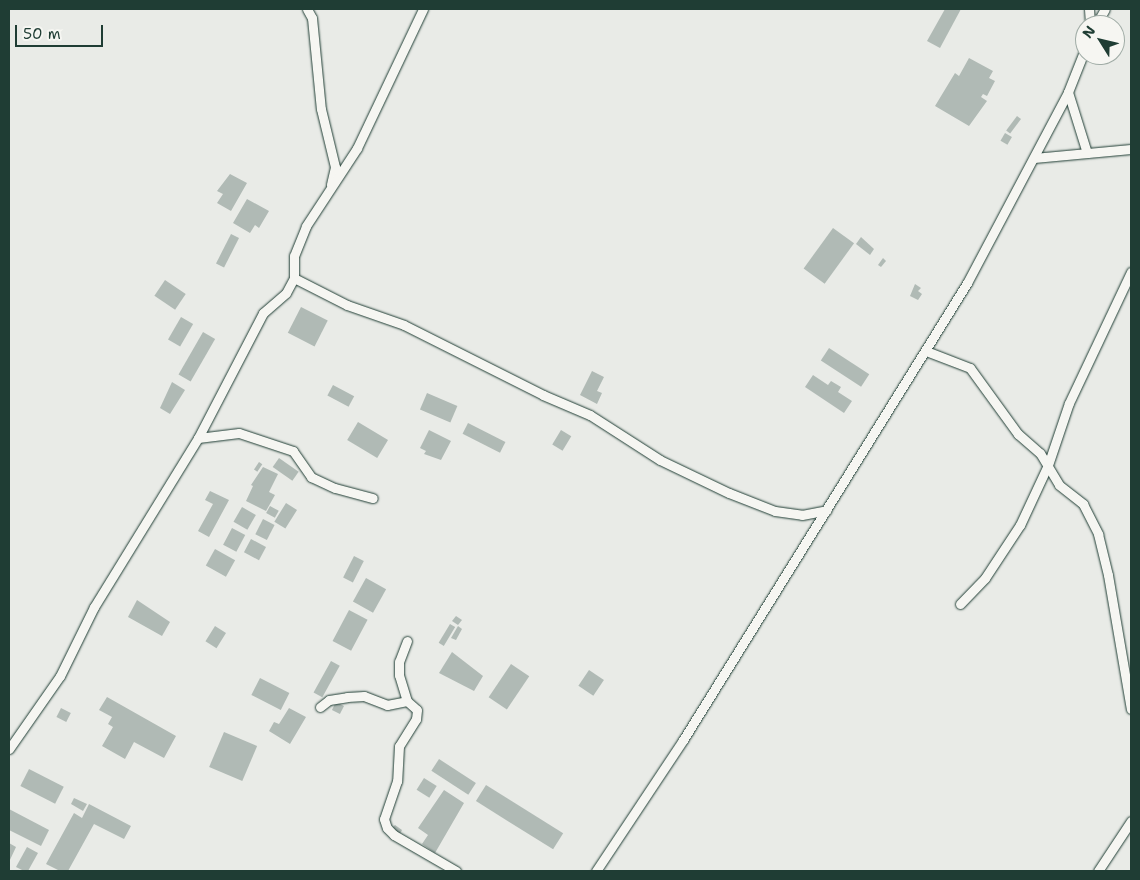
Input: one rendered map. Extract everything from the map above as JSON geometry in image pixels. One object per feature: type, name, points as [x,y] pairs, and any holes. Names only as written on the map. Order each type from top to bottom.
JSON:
[{"type":"street","points":[[308,9],[312,18],[321,109],[335,167],[330,192]]},
{"type":"street","points":[[9,749],[60,676],[94,607],[131,541],[198,438],[263,313],[286,293],[294,278],[294,256],[306,226],[357,148],[423,9]]},
{"type":"street","points":[[596,871],[683,740],[926,351],[1034,158],[1068,92],[1079,65]]},
{"type":"street","points":[[1068,92],[1087,153]]},
{"type":"street","points":[[1034,158],[1131,149]]},
{"type":"street","points":[[960,604],[985,578],[1020,525],[1048,464],[1069,403],[1131,272]]},
{"type":"street","points":[[294,278],[347,305],[404,325],[543,395],[590,415],[660,460],[729,493],[776,510],[802,515],[827,510]]},
{"type":"street","points":[[926,351],[970,368],[1018,434],[1040,453],[1059,485],[1083,504],[1098,534],[1108,575],[1131,709]]},
{"type":"street","points":[[198,438],[239,433],[293,451],[311,477],[335,488],[373,498]]},
{"type":"street","points":[[407,640],[399,662],[399,675],[407,701],[417,710],[416,719],[399,746],[397,781],[384,819],[387,828],[394,834],[456,871]]},
{"type":"street","points":[[320,707],[329,700],[348,697],[364,696],[388,705],[407,701]]},
{"type":"street","points":[[1098,871],[1131,821]]},
{"type":"building","points":[[945,9],[961,9],[940,48],[927,41]]},
{"type":"building","points":[[969,58],[993,71],[989,78],[995,81],[987,96],[983,94],[981,97],[987,101],[969,126],[935,106],[955,73],[959,76]]},
{"type":"building","points":[[1017,116],[1021,119],[1010,133],[1006,130]]},
{"type":"building","points":[[1005,133],[1012,137],[1007,145],[1000,141]]},
{"type":"building","points":[[230,174],[247,183],[231,211],[217,203],[223,194],[217,191]]},
{"type":"building","points":[[247,199],[269,211],[259,228],[255,225],[250,233],[233,223]]},
{"type":"building","points":[[833,228],[854,243],[825,284],[804,268]]},
{"type":"building","points":[[231,234],[239,238],[224,267],[216,263]]},
{"type":"building","points":[[861,237],[874,249],[870,255],[856,244]]},
{"type":"building","points":[[883,258],[886,261],[881,267],[878,265]]},
{"type":"building","points":[[165,280],[186,294],[175,310],[154,296]]},
{"type":"building","points":[[915,284],[921,288],[918,291],[922,294],[918,300],[910,296]]},
{"type":"building","points":[[301,307],[328,321],[315,346],[288,333]]},
{"type":"building","points":[[181,317],[193,324],[180,347],[168,340]]},
{"type":"building","points":[[203,332],[215,339],[191,381],[178,374]]},
{"type":"building","points":[[829,348],[869,374],[861,387],[821,361]]},
{"type":"building","points":[[592,371],[604,377],[597,391],[602,393],[597,404],[580,395]]},
{"type":"building","points":[[813,375],[828,385],[831,381],[841,387],[838,392],[852,401],[844,413],[805,387]]},
{"type":"building","points":[[172,382],[185,390],[170,414],[160,408]]},
{"type":"building","points":[[333,385],[354,396],[349,407],[327,396]]},
{"type":"building","points":[[427,393],[457,406],[450,422],[420,410]]},
{"type":"building","points":[[358,422],[388,440],[377,458],[347,440]]},
{"type":"building","points":[[468,423],[505,442],[500,453],[463,434]]},
{"type":"building","points":[[429,430],[451,441],[441,460],[424,454],[426,451],[420,448]]},
{"type":"building","points":[[561,430],[571,436],[563,451],[552,445]]},
{"type":"building","points":[[279,458],[299,472],[292,481],[273,467]]},
{"type":"building","points":[[259,462],[262,464],[257,472],[254,469]]},
{"type":"building","points":[[263,467],[278,474],[269,492],[275,495],[266,511],[246,501],[253,486],[251,485]]},
{"type":"building","points":[[210,491],[229,500],[209,537],[198,531],[213,504],[205,500]]},
{"type":"building","points":[[286,503],[297,510],[285,529],[274,522]]},
{"type":"building","points":[[270,506],[279,511],[275,518],[266,513]]},
{"type":"building","points":[[242,507],[256,515],[247,530],[234,522]]},
{"type":"building","points":[[263,519],[275,525],[267,540],[255,534]]},
{"type":"building","points":[[232,528],[245,535],[236,552],[223,545]]},
{"type":"building","points":[[251,539],[266,547],[259,560],[244,552]]},
{"type":"building","points":[[215,549],[235,560],[226,577],[206,566]]},
{"type":"building","points":[[354,556],[364,561],[353,582],[343,577]]},
{"type":"building","points":[[366,578],[386,589],[373,613],[353,602]]},
{"type":"building","points":[[137,600],[170,622],[162,636],[128,617]]},
{"type":"building","points":[[349,610],[368,620],[351,651],[333,641]]},
{"type":"building","points":[[456,616],[462,620],[458,625],[452,621]]},
{"type":"building","points":[[450,624],[455,627],[444,646],[439,643]]},
{"type":"building","points":[[215,626],[226,633],[216,648],[205,641]]},
{"type":"building","points":[[458,626],[462,629],[456,640],[451,638]]},
{"type":"building","points":[[452,652],[483,676],[474,691],[439,673]]},
{"type":"building","points":[[331,661],[340,666],[322,697],[314,692]]},
{"type":"building","points":[[511,664],[529,676],[507,709],[489,697]]},
{"type":"building","points":[[589,670],[604,680],[593,696],[578,686]]},
{"type":"building","points":[[260,678],[289,693],[281,710],[251,695]]},
{"type":"building","points":[[107,697],[176,736],[164,758],[134,742],[125,759],[102,746],[113,727],[108,724],[112,717],[99,710]]},
{"type":"building","points":[[336,702],[344,706],[340,714],[332,710]]},
{"type":"building","points":[[61,708],[71,713],[66,722],[56,717]]},
{"type":"building","points":[[289,708],[306,717],[290,744],[269,731],[274,722],[279,724]]},
{"type":"building","points":[[224,732],[257,746],[242,781],[209,767]]},
{"type":"building","points":[[439,759],[476,783],[468,795],[431,771]]},
{"type":"building","points":[[29,769],[64,787],[55,804],[20,786]]},
{"type":"building","points":[[424,778],[437,786],[429,798],[417,790]]},
{"type":"building","points":[[486,785],[563,833],[553,849],[476,801]]},
{"type":"building","points":[[444,790],[464,803],[435,853],[422,844],[428,835],[418,828]]},
{"type":"building","points":[[74,798],[87,804],[83,811],[71,804]]},
{"type":"building","points":[[89,804],[131,826],[124,839],[94,824],[68,871],[60,871],[46,864],[74,813],[82,818]]},
{"type":"building","points":[[9,809],[49,830],[41,846],[9,830]]},
{"type":"building","points":[[395,825],[402,830],[400,834],[392,828]]},
{"type":"building","points":[[9,843],[16,847],[9,862]]},
{"type":"building","points":[[27,847],[38,853],[28,871],[24,871],[16,867]]}]
